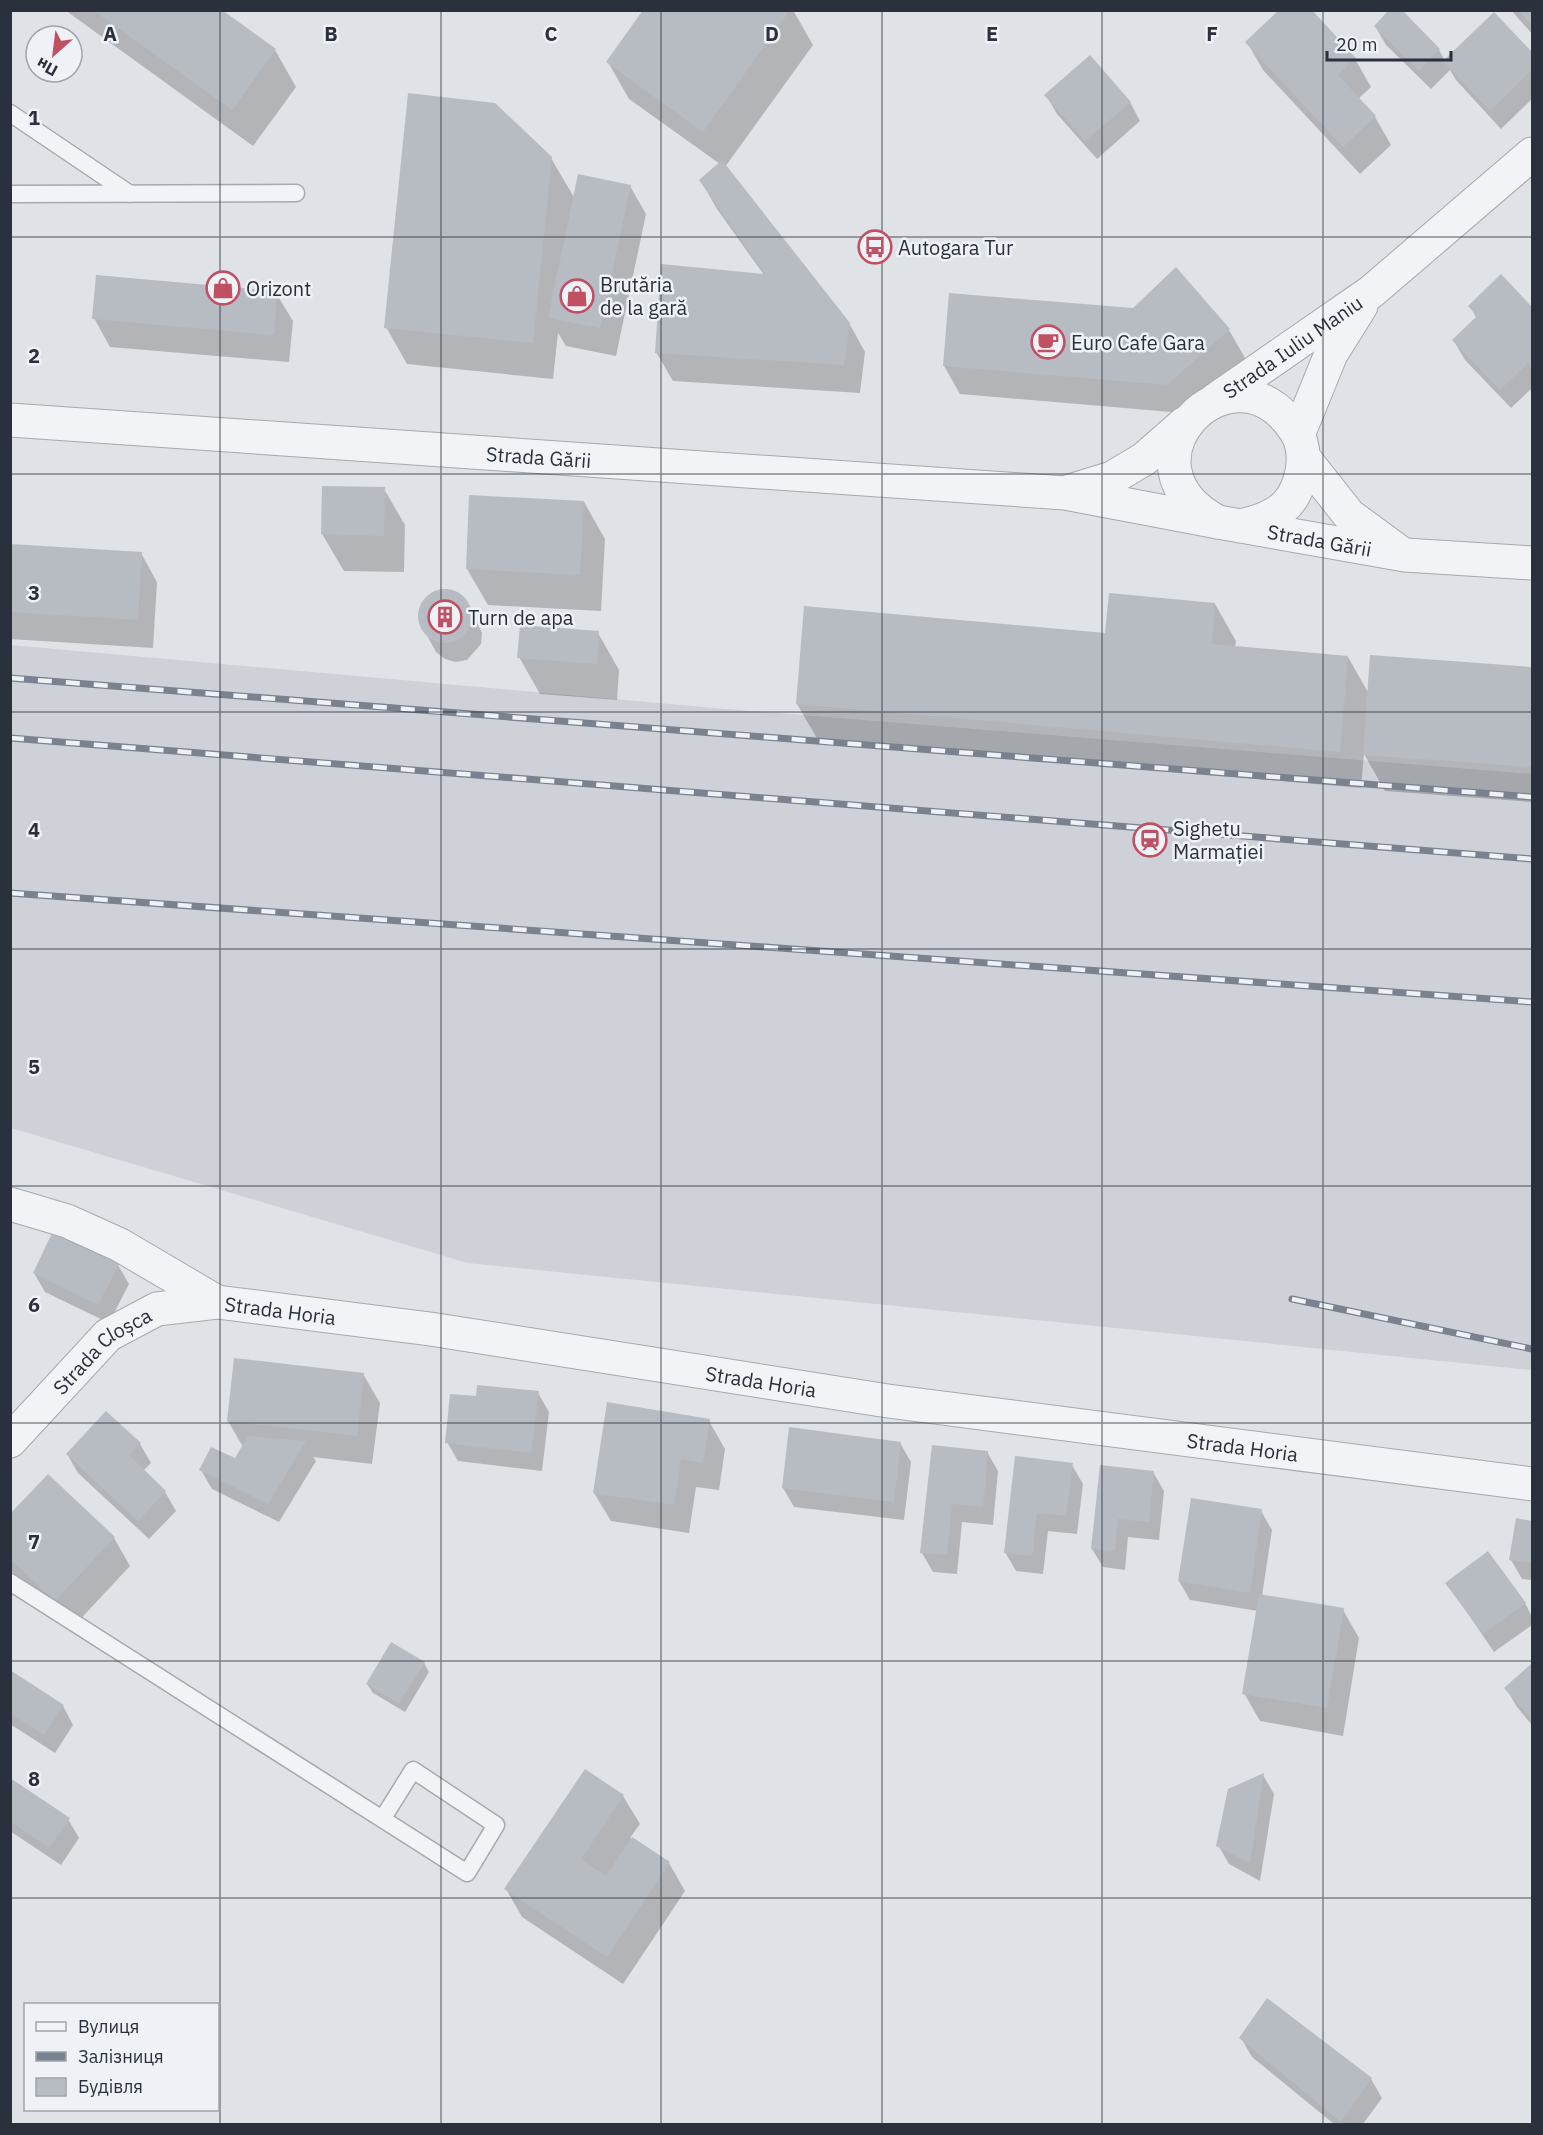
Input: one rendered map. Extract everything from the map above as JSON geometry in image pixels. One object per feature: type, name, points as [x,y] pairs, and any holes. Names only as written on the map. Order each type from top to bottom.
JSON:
[{"type":"street","name":"Strada Iuliu Maniu","points":[[1214,401],[1371,292],[1533,154]]},
{"type":"street","name":"Strada Iuliu Maniu","points":[[1301,447],[1331,354],[1371,292]]},
{"type":"street","points":[[1233,396],[1253,398],[1280,412],[1301,447],[1301,479],[1293,498],[1279,512],[1269,517],[1229,524],[1200,512],[1185,498],[1176,479],[1174,459],[1177,439],[1187,420],[1199,409],[1214,401],[1233,396]]},
{"type":"street","name":"Strada Gării","points":[[10,420],[1065,493],[1405,555],[1533,563]]},
{"type":"street","name":"Strada Gării","points":[[1065,493],[1112,478],[1136,464],[1187,420]]},
{"type":"street","name":"Strada Gării","points":[[1301,447],[1349,515],[1405,555]]},
{"type":"street","name":"Strada Horia","points":[[10,1203],[67,1221],[120,1245],[217,1302],[430,1329],[888,1401],[1533,1484]]},
{"type":"street","name":"Strada Cloșca","points":[[10,1441],[108,1335],[157,1309],[217,1302]]},
{"type":"lane","points":[[10,113],[130,194]]},
{"type":"lane","points":[[10,194],[296,193]]},
{"type":"lane","points":[[10,1582],[467,1873],[496,1825],[412,1770],[383,1818]]},
{"type":"shaded area","points":[[10,645],[714,708],[1532,774],[1532,1370],[468,1263],[11,1128]]},
{"type":"building","points":[[93,10],[222,10],[276,49],[232,110]]},
{"type":"building","points":[[643,10],[790,10],[703,132],[606,62]]},
{"type":"building","points":[[1279,10],[1312,10],[1356,58],[1338,75],[1376,116],[1343,147],[1245,42]]},
{"type":"building","points":[[1389,10],[1402,10],[1440,49],[1419,71],[1374,26]]},
{"type":"building","points":[[1518,10],[1532,10],[1532,26]]},
{"type":"building","points":[[1494,12],[1532,52],[1532,70],[1490,111],[1443,61]]},
{"type":"building","points":[[1090,55],[1131,102],[1085,141],[1044,95]]},
{"type":"building","points":[[408,93],[495,103],[552,157],[533,343],[384,328]]},
{"type":"building","points":[[722,160],[850,323],[844,365],[655,353],[661,264],[765,274],[699,180]]},
{"type":"building","points":[[578,174],[631,185],[600,328],[548,318]]},
{"type":"building","points":[[1176,267],[1230,329],[1167,385],[943,366],[949,293],[1133,308]]},
{"type":"building","points":[[1501,274],[1532,307],[1532,368],[1528,363],[1500,390],[1452,340],[1477,316],[1468,306]]},
{"type":"building","points":[[96,275],[277,291],[274,335],[92,319]]},
{"type":"building","points":[[322,486],[385,487],[384,536],[321,534]]},
{"type":"building","points":[[469,495],[584,501],[580,575],[466,569]]},
{"type":"building","points":[[10,544],[142,552],[138,620],[10,612]]},
{"type":"building","name":"Turn de apa","points":[[440,589],[450,589],[460,593],[468,601],[472,616],[468,631],[460,639],[450,643],[440,643],[430,639],[422,631],[418,621],[418,611],[422,601],[430,593]]},
{"type":"building","points":[[1109,593],[1215,603],[1212,644],[1348,656],[1340,752],[796,704],[804,606],[1105,633]]},
{"type":"building","points":[[520,625],[599,631],[597,664],[517,658]]},
{"type":"building","points":[[1370,655],[1532,667],[1532,767],[1363,755]]},
{"type":"building","points":[[53,1231],[119,1264],[98,1305],[33,1273]]},
{"type":"building","points":[[234,1358],[364,1373],[357,1436],[227,1421]]},
{"type":"building","points":[[477,1385],[539,1391],[531,1453],[445,1443],[450,1394],[476,1396]]},
{"type":"building","points":[[607,1402],[710,1419],[703,1463],[681,1459],[674,1505],[593,1493]]},
{"type":"building","points":[[106,1411],[141,1443],[129,1455],[166,1491],[138,1521],[66,1454]]},
{"type":"building","points":[[789,1427],[901,1442],[894,1502],[782,1488]]},
{"type":"building","points":[[248,1436],[306,1441],[268,1504],[199,1470],[211,1447],[235,1458]]},
{"type":"building","points":[[932,1445],[988,1451],[983,1507],[952,1504],[947,1555],[920,1553]]},
{"type":"building","points":[[1015,1456],[1073,1463],[1066,1516],[1037,1513],[1032,1556],[1004,1553]]},
{"type":"building","points":[[1100,1465],[1154,1471],[1149,1522],[1118,1519],[1115,1551],[1091,1549]]},
{"type":"building","points":[[48,1474],[115,1537],[55,1601],[10,1559],[10,1514]]},
{"type":"building","points":[[1191,1498],[1262,1509],[1250,1593],[1178,1581]]},
{"type":"building","points":[[1516,1518],[1532,1521],[1532,1563],[1509,1560]]},
{"type":"building","points":[[1488,1551],[1526,1603],[1483,1634],[1445,1583]]},
{"type":"building","points":[[1259,1594],[1344,1608],[1327,1708],[1242,1694]]},
{"type":"building","points":[[391,1642],[425,1662],[399,1704],[366,1684]]},
{"type":"building","points":[[1531,1664],[1532,1667],[1532,1720],[1504,1688]]},
{"type":"building","points":[[10,1670],[64,1705],[44,1735],[10,1713]]},
{"type":"building","points":[[585,1769],[624,1795],[581,1859],[606,1876],[632,1837],[670,1862],[607,1957],[504,1889]]},
{"type":"building","points":[[1264,1773],[1250,1863],[1216,1846],[1228,1789]]},
{"type":"building","points":[[10,1778],[70,1818],[49,1848],[10,1821]]},
{"type":"building","points":[[1267,1998],[1372,2078],[1341,2122],[1239,2038]]},
{"type":"railway","points":[[10,678],[1532,797]]},
{"type":"railway","points":[[10,738],[1532,859]]},
{"type":"railway","points":[[10,893],[1532,1002]]},
{"type":"railway","points":[[1292,1299],[1532,1349]]},
{"type":"place","name":"Autogara Tur","points":[[875,247]]},
{"type":"place","name":"Orizont","points":[[223,288]]},
{"type":"place","name":"Brutăria de la gară","points":[[577,296]]},
{"type":"place","name":"Euro Cafe Gara","points":[[1048,342]]},
{"type":"place","name":"Turn de apa","points":[[445,617]]},
{"type":"place","name":"Sighetu Marmației","points":[[1150,840]]}]
